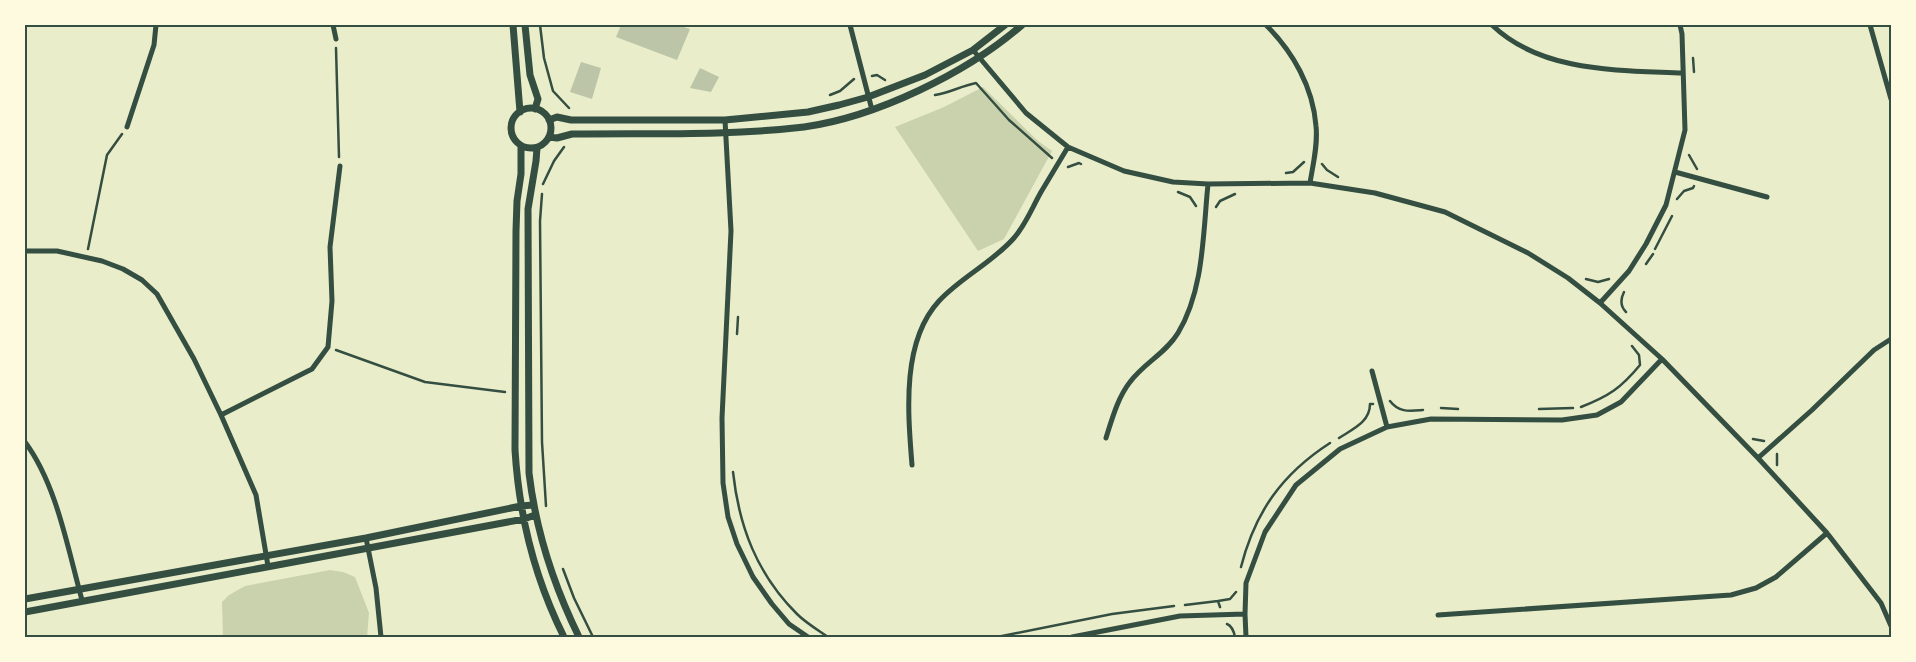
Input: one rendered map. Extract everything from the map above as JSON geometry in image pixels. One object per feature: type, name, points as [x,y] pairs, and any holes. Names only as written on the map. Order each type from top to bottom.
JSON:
[{"type":"street","points":[[127,127],[154,45],[156,25]]},
{"type":"street","points":[[333,25],[336,38]]},
{"type":"street","points":[[513,25],[520,112]]},
{"type":"street","points":[[525,25],[530,75],[538,99],[535,109]]},
{"type":"street","points":[[850,25],[872,110]]},
{"type":"street","points":[[549,120],[557,117],[571,120],[725,120],[808,112],[868,97],[925,75],[973,50],[1005,25]]},
{"type":"street","points":[[549,137],[557,138],[572,134],[725,132],[806,126],[872,110],[942,78],[979,58],[1022,25]]},
{"type":"street","points":[[1266,25],[1280,39],[1306,81],[1312,101],[1316,127],[1316,153],[1310,183]]},
{"type":"street","points":[[1492,25],[1501,34],[1532,53],[1566,63],[1618,70],[1683,74]]},
{"type":"street","points":[[1600,303],[1629,271],[1646,244],[1666,205],[1685,130],[1682,34],[1680,25]]},
{"type":"street","points":[[1870,25],[1891,99]]},
{"type":"street","points":[[973,50],[1026,113],[1068,146],[1124,171],[1173,182],[1208,184],[1310,183],[1375,193],[1445,212],[1528,253],[1568,278],[1600,303],[1662,359],[1758,458],[1827,533],[1881,603],[1891,626]]},
{"type":"street","points":[[527,109],[535,109],[543,113],[549,120],[551,128],[549,137],[544,144],[537,148],[528,148],[521,146],[513,137],[511,129],[514,117],[520,112],[527,109]]},
{"type":"street","points":[[725,120],[731,231],[722,418],[723,483],[728,516],[753,577],[789,624],[808,637]]},
{"type":"street","points":[[521,146],[521,174],[517,201],[516,231],[515,450],[520,506],[537,571],[556,622],[564,637]]},
{"type":"street","points":[[912,465],[909,390],[913,358],[922,324],[938,301],[1004,249],[1026,224],[1068,146]]},
{"type":"street","points":[[537,148],[528,209],[528,448],[535,515],[552,578],[579,637]]},
{"type":"street","points":[[221,415],[312,369],[328,347],[332,301],[330,247],[340,166]]},
{"type":"street","points":[[1675,172],[1766,197]]},
{"type":"street","points":[[1106,438],[1120,399],[1130,382],[1168,347],[1179,332],[1188,311],[1202,251],[1208,184]]},
{"type":"street","points":[[25,251],[57,251],[123,269],[142,280],[157,294],[194,358],[256,495],[268,566]]},
{"type":"street","points":[[1758,458],[1812,410],[1874,350],[1891,339]]},
{"type":"street","points":[[1246,637],[1246,583],[1266,532],[1296,485],[1340,448],[1387,427],[1431,420],[1562,420],[1597,415],[1621,402],[1662,359]]},
{"type":"street","points":[[1372,371],[1387,427]]},
{"type":"street","points":[[25,442],[33,452],[61,520],[82,600]]},
{"type":"street","points":[[25,599],[267,554],[366,538],[520,506],[533,505]]},
{"type":"street","points":[[25,612],[82,600],[368,549],[524,519],[535,515]]},
{"type":"street","points":[[1438,615],[1731,595],[1756,588],[1776,578],[1827,533]]},
{"type":"street","points":[[366,538],[376,588],[381,637]]},
{"type":"street","points":[[1072,637],[1180,616],[1245,614]]},
{"type":"path","points":[[540,25],[544,58],[553,91],[570,110],[571,120]]},
{"type":"path","points":[[336,38],[340,166]]},
{"type":"path","points":[[1693,57],[1694,74]]},
{"type":"path","points":[[826,98],[855,78],[877,75],[892,82]]},
{"type":"path","points":[[86,258],[107,156],[127,127]]},
{"type":"path","points":[[543,184],[554,161],[572,138],[572,134]]},
{"type":"path","points":[[1675,205],[1677,198],[1684,190],[1693,188],[1697,167],[1691,161],[1688,153]]},
{"type":"path","points":[[542,194],[540,221],[542,423],[546,509]]},
{"type":"path","points":[[1643,268],[1660,242],[1673,212]]},
{"type":"path","points":[[1628,314],[1623,310],[1621,300],[1629,286]]},
{"type":"path","points":[[736,343],[738,315]]},
{"type":"path","points":[[1537,409],[1580,408],[1606,397],[1626,381],[1640,364],[1639,355],[1630,344],[1641,340]]},
{"type":"path","points":[[328,347],[426,382],[516,393]]},
{"type":"path","points":[[1238,576],[1254,526],[1280,485],[1313,454],[1364,422],[1370,412],[1370,404],[1389,400],[1395,407],[1401,410],[1429,409]]},
{"type":"path","points":[[1437,409],[1462,409]]},
{"type":"path","points":[[1753,439],[1763,439],[1778,455],[1777,467]]},
{"type":"path","points":[[732,464],[736,501],[749,545],[770,581],[797,615],[828,637]]},
{"type":"path","points":[[562,565],[574,598],[593,637]]},
{"type":"path","points":[[1218,601],[1230,598],[1237,590]]},
{"type":"green space","points":[[983,87],[1038,141],[1052,151],[1004,239],[978,251],[895,127],[944,107]]},
{"type":"green space","points":[[330,570],[343,572],[355,577],[369,613],[367,637],[223,637],[222,602],[229,595],[245,586]]},
{"type":"building","points":[[621,25],[678,25],[690,29],[677,60],[616,37]]},
{"type":"building","points":[[581,62],[601,68],[592,99],[570,92]]},
{"type":"building","points":[[700,68],[719,77],[711,92],[690,88]]}]
